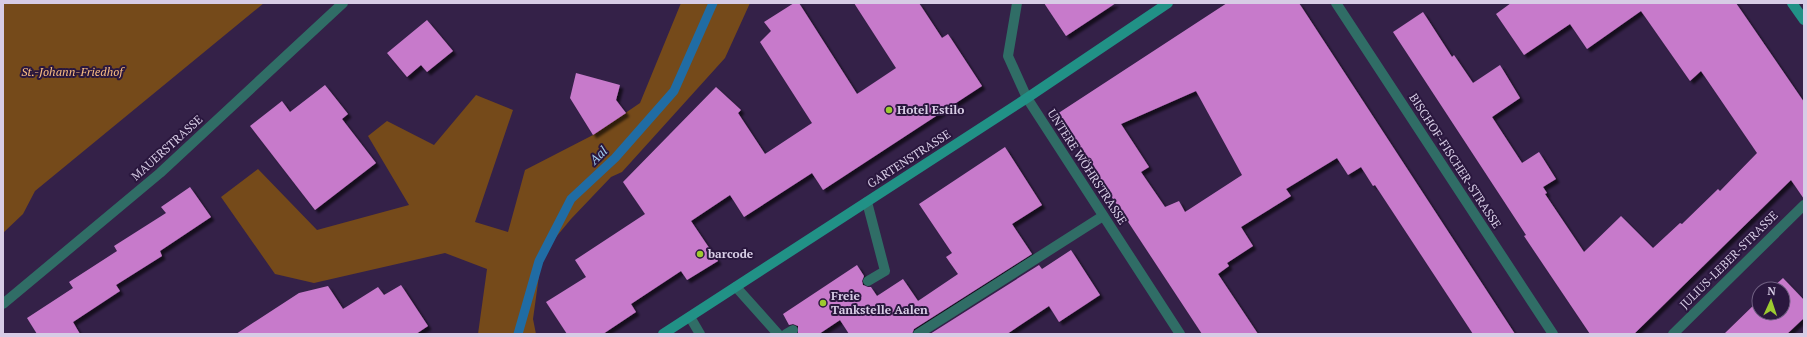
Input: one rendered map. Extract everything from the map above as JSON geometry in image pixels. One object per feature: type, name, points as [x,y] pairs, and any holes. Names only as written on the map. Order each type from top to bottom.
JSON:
[{"type":"street","name":"MAUERSTRASSE","points":[[3,304],[160,173],[343,3]]},
{"type":"street","name":"UNTERE WÖHRSTRASSE","points":[[1017,3],[1008,56],[1027,98],[1180,334]]},
{"type":"street","name":"GARTENSTRASSE","points":[[663,334],[1027,98],[1168,3]]},
{"type":"street","name":"BISCHOF-FISCHER-STRASSE","points":[[1336,3],[1553,334]]},
{"type":"street","points":[[1792,3],[1804,20]]},
{"type":"street","points":[[867,202],[885,270],[868,282]]},
{"type":"street","name":"JULIUS-LEBER-STRASSE","points":[[1673,334],[1804,205]]},
{"type":"street","points":[[918,334],[1103,216]]},
{"type":"street","points":[[736,287],[778,334]]},
{"type":"street","points":[[690,317],[700,334]]},
{"type":"green space","name":"St.-Johann-Friedhof","points":[[3,3],[264,3],[35,191],[23,214],[3,233]]},
{"type":"green space","points":[[681,3],[750,3],[725,58],[622,172],[611,177],[571,219],[542,254],[533,319],[536,334],[478,334],[487,269],[445,253],[314,283],[275,274],[221,197],[258,169],[317,230],[409,205],[368,136],[387,121],[434,145],[476,95],[513,110],[475,222],[508,232],[525,170],[593,135],[640,103]]},
{"type":"building","points":[[794,3],[799,3],[857,94],[896,68],[854,3],[919,3],[942,38],[948,34],[982,86],[823,190],[812,173],[744,217],[730,195],[691,221],[718,261],[687,280],[681,271],[631,304],[636,312],[603,334],[567,334],[546,302],[586,277],[575,260],[645,214],[623,182],[716,87],[741,110],[738,113],[765,154],[812,123],[760,42],[771,31],[764,22]]},
{"type":"building","points":[[1044,3],[1116,3],[1066,36]]},
{"type":"building","points":[[1227,3],[1299,3],[1515,334],[1473,334],[1375,185],[1373,186],[1361,167],[1348,175],[1337,158],[1286,189],[1291,196],[1241,227],[1253,246],[1227,263],[1229,266],[1218,274],[1258,334],[1202,334],[1057,114]],"holes":[[[1196,91],[1242,175],[1185,212],[1179,201],[1165,207],[1141,172],[1149,167],[1121,124]]]},
{"type":"building","points":[[1511,3],[1736,3],[1804,102],[1804,199],[1791,180],[1634,334],[1590,334],[1524,236],[1526,235],[1393,32],[1423,12],[1452,57],[1454,55],[1473,83],[1500,65],[1520,98],[1492,117],[1522,163],[1539,152],[1556,179],[1543,187],[1547,193],[1545,194],[1584,252],[1621,216],[1653,248],[1680,223],[1682,224],[1718,189],[1720,191],[1757,153],[1701,71],[1690,81],[1641,11],[1587,49],[1570,24],[1524,55],[1496,14]]},
{"type":"building","points":[[427,20],[453,51],[427,72],[421,65],[407,77],[387,53]]},
{"type":"building","points":[[576,73],[620,85],[616,100],[626,113],[593,135],[570,98]]},
{"type":"building","points":[[325,85],[348,114],[342,119],[376,163],[315,210],[250,126],[282,101],[290,112]]},
{"type":"building","points":[[1005,147],[1042,205],[1012,224],[1032,254],[914,329],[912,334],[849,334],[840,320],[819,334],[798,334],[798,326],[793,324],[789,325],[783,314],[857,265],[864,276],[862,281],[863,285],[871,287],[877,296],[903,279],[918,301],[958,274],[946,257],[952,253],[919,204]]},
{"type":"building","points":[[190,187],[211,217],[160,251],[162,256],[116,285],[120,291],[73,322],[80,334],[37,334],[27,318],[73,288],[69,282],[117,251],[114,246],[166,213],[161,207]]},
{"type":"building","points":[[1071,250],[1100,295],[1059,322],[1049,306],[1007,334],[930,334],[1039,265],[1042,269]]},
{"type":"building","points":[[401,285],[428,326],[416,334],[236,334],[299,293],[328,286],[343,309],[378,287],[384,295]]},
{"type":"building","points":[[1791,286],[1804,300],[1804,318],[1787,334],[1724,334],[1751,308],[1751,321],[1791,321]]},
{"type":"waterway","name":"Aal","points":[[518,334],[539,261],[571,199],[615,158],[674,91],[713,3]]},
{"type":"place","name":"Hotel Estilo","points":[[889,110]]},
{"type":"place","name":"barcode","points":[[700,254]]},
{"type":"place","name":"Freie Tankstelle Aalen","points":[[823,303]]}]
